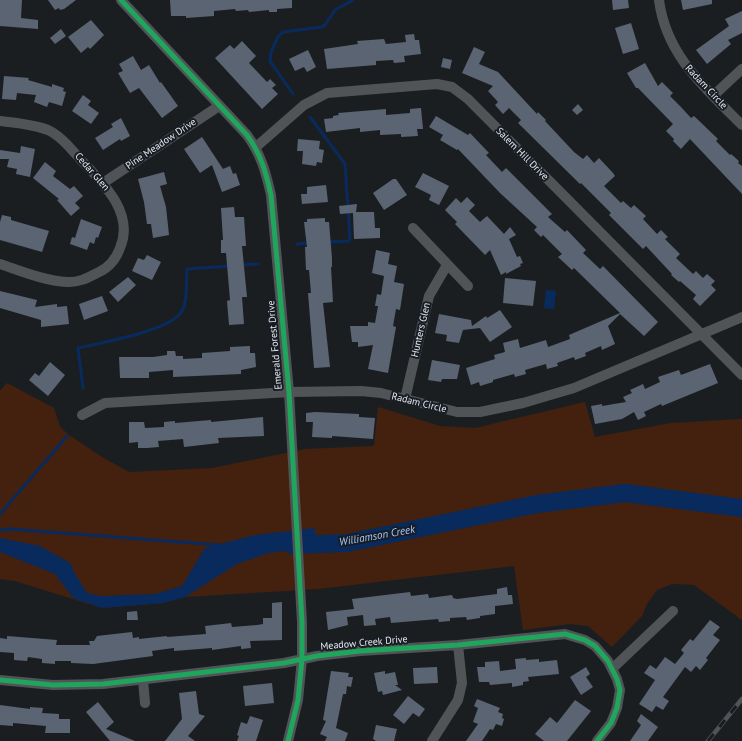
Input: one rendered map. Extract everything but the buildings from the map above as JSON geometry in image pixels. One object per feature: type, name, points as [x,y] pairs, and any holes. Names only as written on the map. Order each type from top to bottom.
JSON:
[{"type":"street","name":"Emerald Forest Drive","points":[[121,0],[256,147],[266,172],[271,195],[289,392],[302,659],[298,700],[288,741]]},
{"type":"street","name":"Radam Circle","points":[[659,0],[664,23],[678,55],[692,75],[742,125]]},
{"type":"street","points":[[713,96],[742,69]]},
{"type":"street","name":"Salem Hill Drive","points":[[256,147],[304,105],[327,93],[437,84],[452,87],[468,99],[742,375]]},
{"type":"street","name":"Pine Meadow Drive","points":[[103,183],[219,106]]},
{"type":"street","name":"Cedar Glen","points":[[0,121],[31,125],[48,130],[61,138],[103,183],[122,214],[124,225],[124,241],[117,256],[108,268],[83,280],[68,282],[39,276],[0,264]]},
{"type":"street","points":[[413,228],[468,286]]},
{"type":"street","name":"Hunters Glen","points":[[405,399],[429,296],[447,265]]},
{"type":"street","name":"Radam Circle","points":[[82,415],[105,403],[289,392],[361,391],[381,393],[457,412],[480,412],[523,403],[574,388],[742,317]]},
{"type":"street","points":[[612,669],[673,611]]},
{"type":"street","name":"Meadow Creek Drive","points":[[0,680],[78,686],[143,680],[284,663],[360,651],[458,645],[565,634],[585,640],[595,646],[612,669],[620,690],[617,708],[611,723],[597,741]]},
{"type":"street","points":[[432,741],[458,700],[462,683],[458,645]]},
{"type":"street","points":[[143,680],[145,703]]},
{"type":"shaded area","points":[[7,383],[54,408],[60,427],[69,435],[102,457],[129,472],[212,468],[306,449],[374,446],[378,407],[440,426],[475,428],[585,402],[595,437],[671,423],[742,419],[742,620],[694,585],[672,584],[657,590],[647,604],[642,616],[612,647],[588,626],[570,624],[523,630],[514,566],[318,589],[185,597],[163,603],[102,608],[15,581],[0,579],[0,391]]},
{"type":"water","points":[[546,290],[556,291],[554,309],[544,308]]},
{"type":"water","points":[[315,528],[316,547],[269,553],[237,564],[185,597],[163,603],[102,608],[73,598],[55,574],[0,552],[0,538],[40,546],[70,563],[87,593],[100,596],[155,594],[182,586],[205,548],[255,535]]},
{"type":"waterway","points":[[293,94],[270,61],[271,52],[278,37],[283,32],[322,27],[335,10],[353,0]]},
{"type":"waterway","points":[[310,117],[345,164],[350,238],[349,241],[328,242]]},
{"type":"waterway","points":[[297,244],[309,243]]},
{"type":"waterway","points":[[241,265],[258,264]]},
{"type":"waterway","points":[[83,388],[78,348],[134,335],[164,325],[175,318],[184,307],[187,269],[230,266]]},
{"type":"waterway","points":[[0,514],[67,436]]},
{"type":"waterway","name":"Williamson Creek","points":[[292,545],[347,543],[537,504],[625,493],[742,508]]},
{"type":"waterway","points":[[0,530],[10,529],[219,545]]},
{"type":"railway","points":[[708,741],[742,699]]},
{"type":"cycle path","points":[[121,0],[247,135],[256,149],[271,195],[289,392],[302,622],[302,659],[298,700],[288,741]]},
{"type":"cycle path","points":[[0,680],[53,685],[103,684],[284,663],[317,656],[360,651],[458,645],[565,634],[585,640],[595,646],[608,661],[617,679],[620,690],[617,708],[611,723],[597,741]]}]
